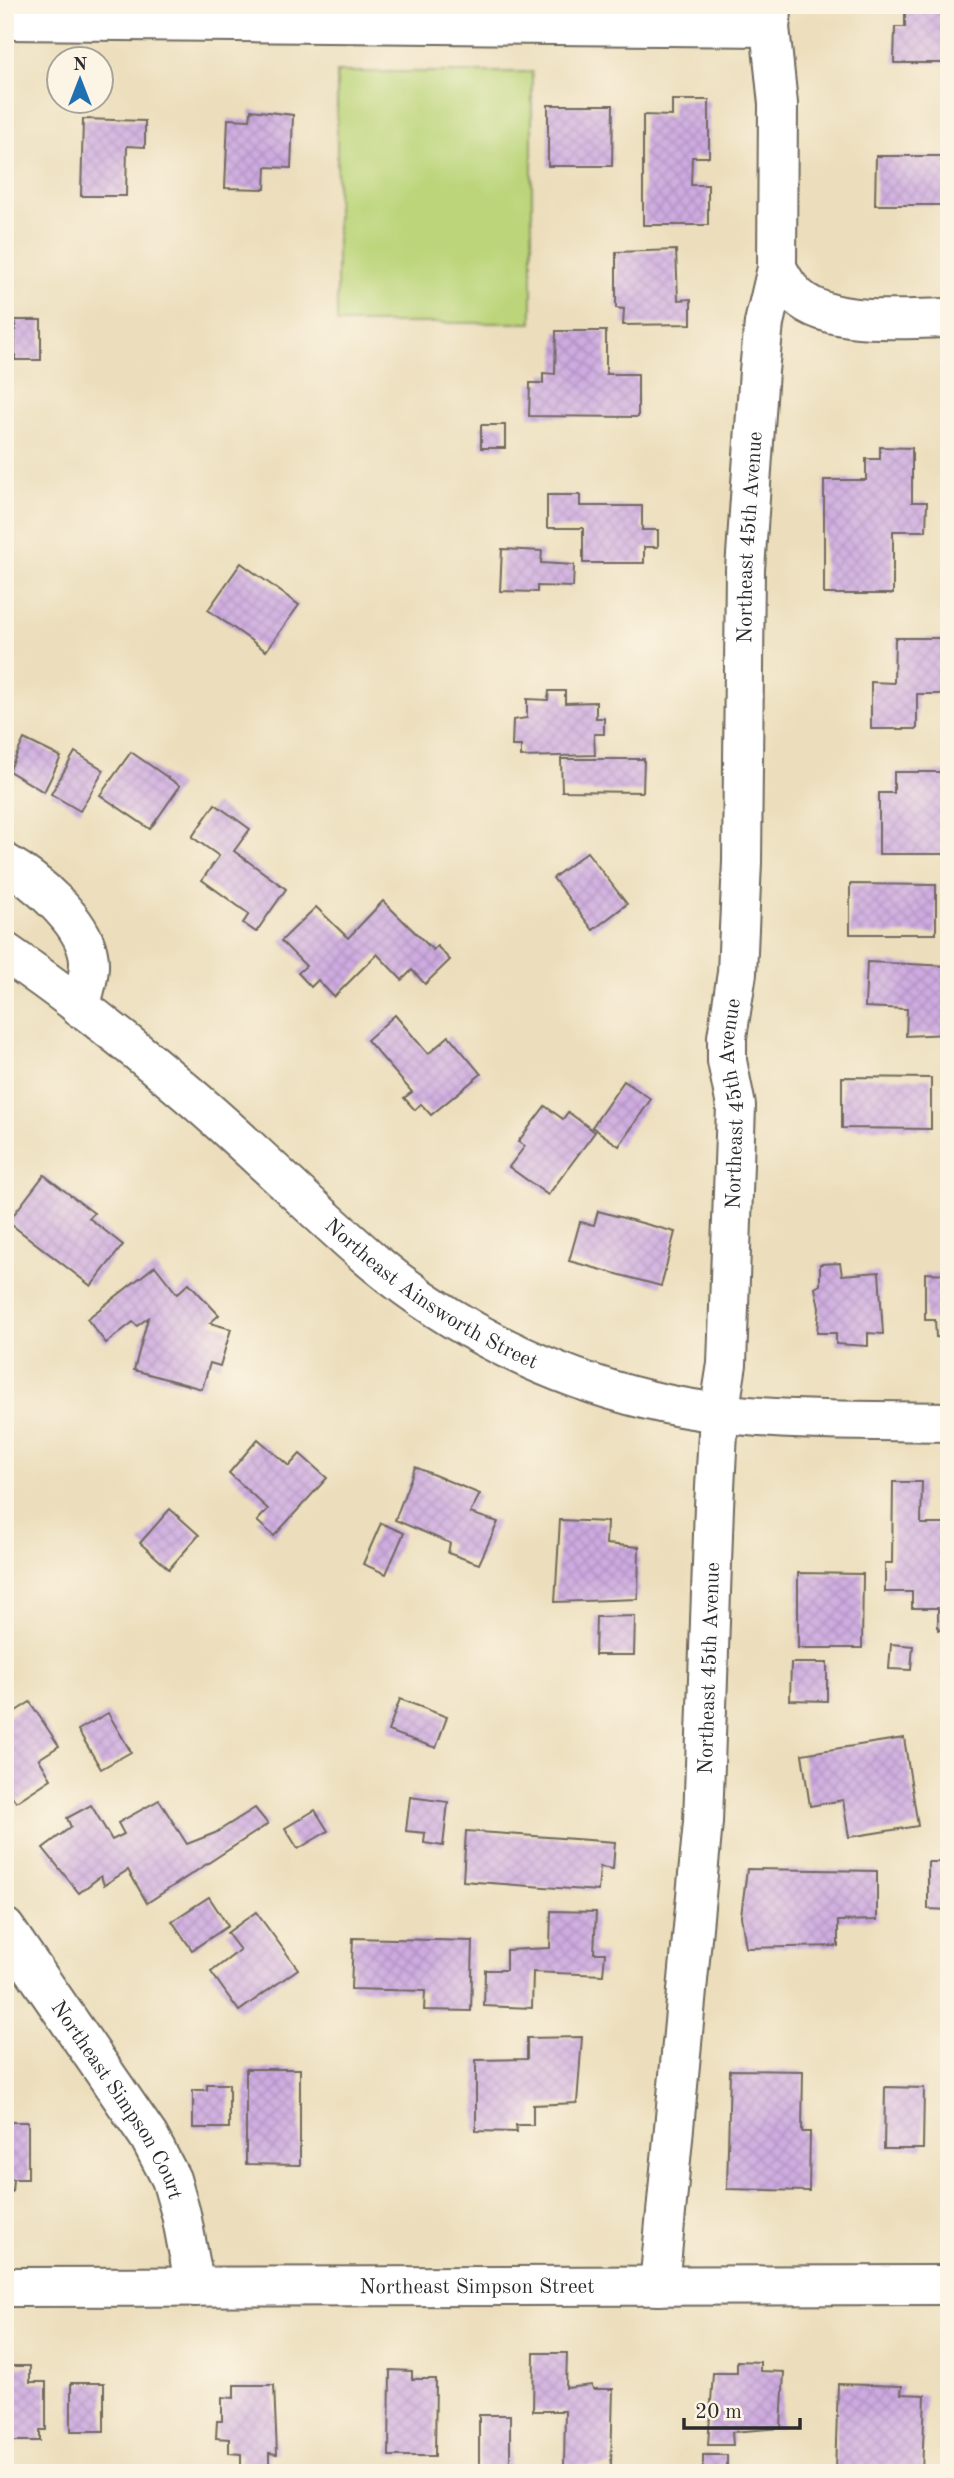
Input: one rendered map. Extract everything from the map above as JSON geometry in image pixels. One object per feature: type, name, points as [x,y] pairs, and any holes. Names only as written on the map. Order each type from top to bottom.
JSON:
[{"type":"street","points":[[5,20],[102,13],[772,16]]},
{"type":"street","name":"Northeast 45th Avenue","points":[[659,2286],[703,1822],[719,1414],[727,1364],[736,1107],[727,1061],[727,1037],[737,973],[741,876],[746,569],[760,359],[764,323],[777,268],[778,104],[772,16]]},
{"type":"street","points":[[777,268],[793,293],[813,307],[834,314],[861,318],[949,318]]},
{"type":"street","points":[[5,863],[53,900],[73,925],[88,954],[88,978],[80,1008]]},
{"type":"street","name":"Northeast Ainsworth Street","points":[[5,952],[187,1093],[376,1264],[472,1330],[522,1357],[592,1384],[648,1400],[719,1414],[821,1420],[949,1422]]},
{"type":"street","name":"Northeast Simpson Court","points":[[5,1928],[149,2137],[171,2179],[195,2287]]},
{"type":"street","name":"Northeast Simpson Street","points":[[5,2287],[949,2285]]},
{"type":"green space","points":[[337,72],[532,72],[532,323],[337,323]]},
{"type":"building","points":[[905,5],[949,5],[949,63],[894,63],[895,27],[905,27]]},
{"type":"building","points":[[672,100],[709,100],[709,157],[692,157],[691,185],[708,185],[708,225],[643,225],[643,115],[672,116]]},
{"type":"building","points":[[548,105],[613,105],[612,166],[548,166]]},
{"type":"building","points":[[251,110],[293,115],[291,168],[266,167],[265,189],[225,188],[228,119],[250,120]]},
{"type":"building","points":[[83,119],[145,121],[145,147],[127,146],[126,196],[81,196]]},
{"type":"building","points":[[876,156],[949,156],[949,205],[875,205]]},
{"type":"building","points":[[676,250],[678,300],[691,299],[691,324],[623,325],[624,309],[616,308],[616,252]]},
{"type":"building","points":[[15,320],[41,320],[41,360],[15,360]]},
{"type":"building","points":[[556,331],[606,331],[606,374],[638,374],[638,417],[529,416],[530,383],[543,383],[543,373],[555,374]]},
{"type":"building","points":[[481,425],[505,425],[505,448],[481,448]]},
{"type":"building","points":[[880,447],[912,448],[912,502],[927,502],[926,531],[893,531],[893,594],[824,594],[824,480],[866,480],[866,459],[880,459]]},
{"type":"building","points":[[547,495],[580,495],[580,506],[642,506],[642,530],[658,530],[658,547],[644,547],[644,563],[583,563],[583,528],[547,528]]},
{"type":"building","points":[[502,549],[542,551],[541,563],[574,565],[573,587],[537,586],[537,592],[500,591]]},
{"type":"building","points":[[241,563],[299,605],[266,651],[208,610]]},
{"type":"building","points":[[895,638],[949,638],[949,694],[917,694],[917,729],[871,729],[871,682],[894,683]]},
{"type":"building","points":[[549,691],[565,691],[565,703],[596,702],[596,718],[604,718],[604,734],[594,734],[595,755],[521,757],[521,746],[512,746],[513,720],[527,718],[527,699],[548,700]]},
{"type":"building","points":[[24,739],[61,757],[44,792],[9,771]]},
{"type":"building","points":[[75,752],[104,770],[80,811],[51,794]]},
{"type":"building","points":[[131,752],[180,786],[150,829],[100,795]]},
{"type":"building","points":[[561,759],[644,759],[643,792],[562,791]]},
{"type":"building","points":[[894,772],[949,772],[949,854],[879,854],[879,793],[894,793]]},
{"type":"building","points":[[215,804],[250,829],[234,851],[286,889],[256,932],[243,923],[249,914],[202,880],[219,856],[192,837]]},
{"type":"building","points":[[587,852],[627,904],[593,930],[553,878]]},
{"type":"building","points":[[850,884],[936,885],[936,934],[850,934]]},
{"type":"building","points":[[383,901],[433,950],[437,946],[450,960],[425,984],[412,970],[402,980],[377,954],[334,997],[318,980],[311,987],[298,973],[306,966],[281,941],[316,907],[348,938]]},
{"type":"building","points":[[867,962],[949,966],[948,1034],[906,1036],[907,1009],[865,1007]]},
{"type":"building","points":[[395,1015],[428,1054],[449,1036],[481,1074],[431,1115],[421,1104],[415,1110],[404,1098],[412,1092],[367,1040]]},
{"type":"building","points":[[842,1077],[931,1078],[931,1129],[842,1128]]},
{"type":"building","points":[[624,1081],[651,1099],[619,1146],[592,1127]]},
{"type":"building","points":[[545,1106],[563,1119],[568,1112],[595,1132],[548,1195],[509,1167],[525,1146],[518,1142]]},
{"type":"building","points":[[44,1175],[94,1213],[89,1218],[123,1245],[91,1286],[8,1222]]},
{"type":"building","points":[[598,1211],[675,1232],[661,1286],[569,1261],[580,1222],[594,1225]]},
{"type":"building","points":[[840,1263],[842,1275],[879,1272],[883,1334],[868,1333],[868,1346],[836,1344],[836,1333],[817,1333],[819,1308],[815,1288],[820,1285],[820,1264]]},
{"type":"building","points":[[155,1266],[177,1294],[189,1283],[219,1315],[210,1323],[231,1329],[220,1366],[210,1363],[202,1389],[134,1370],[148,1318],[137,1326],[133,1322],[106,1343],[87,1319]]},
{"type":"building","points":[[925,1273],[949,1274],[949,1338],[936,1337],[935,1320],[925,1320]]},
{"type":"building","points":[[258,1439],[289,1466],[300,1454],[327,1478],[274,1536],[257,1521],[268,1509],[229,1473]]},
{"type":"building","points":[[415,1467],[480,1494],[470,1513],[498,1522],[479,1564],[448,1553],[450,1543],[395,1520]]},
{"type":"building","points":[[893,1482],[922,1482],[921,1524],[945,1524],[945,1540],[949,1540],[949,1630],[938,1630],[938,1608],[912,1608],[912,1592],[885,1592],[885,1563],[892,1563]]},
{"type":"building","points":[[170,1509],[199,1535],[169,1569],[140,1543]]},
{"type":"building","points":[[560,1520],[607,1522],[606,1544],[639,1547],[638,1599],[555,1602]]},
{"type":"building","points":[[381,1523],[404,1533],[386,1574],[363,1564]]},
{"type":"building","points":[[798,1573],[863,1574],[862,1648],[798,1648]]},
{"type":"building","points":[[635,1616],[634,1655],[595,1655],[596,1617]]},
{"type":"building","points":[[891,1644],[913,1646],[911,1670],[889,1669]]},
{"type":"building","points":[[944,1657],[949,1657],[949,1675],[942,1675]]},
{"type":"building","points":[[791,1663],[827,1663],[827,1701],[790,1700]]},
{"type":"building","points":[[400,1699],[447,1717],[436,1748],[388,1731]]},
{"type":"building","points":[[30,1702],[59,1746],[39,1759],[51,1779],[16,1802],[5,1786],[5,1718]]},
{"type":"building","points":[[108,1713],[131,1752],[101,1769],[78,1730]]},
{"type":"building","points":[[904,1738],[918,1826],[849,1837],[843,1800],[810,1806],[802,1754]]},
{"type":"building","points":[[410,1797],[448,1802],[443,1846],[424,1843],[425,1833],[406,1831]]},
{"type":"building","points":[[159,1800],[187,1844],[215,1833],[255,1808],[268,1824],[147,1903],[128,1870],[104,1885],[101,1876],[79,1893],[43,1848],[71,1827],[67,1818],[91,1805],[112,1840],[124,1834],[118,1823]]},
{"type":"building","points":[[315,1810],[328,1831],[298,1849],[285,1828]]},
{"type":"building","points":[[466,1831],[615,1842],[613,1869],[600,1867],[598,1891],[463,1881]]},
{"type":"building","points":[[928,1862],[949,1862],[949,1910],[928,1909]]},
{"type":"building","points":[[747,1869],[877,1871],[877,1920],[838,1921],[838,1946],[746,1948],[741,1916]]},
{"type":"building","points":[[209,1897],[228,1926],[192,1950],[172,1921]]},
{"type":"building","points":[[551,1911],[596,1912],[594,1953],[605,1953],[603,1975],[533,1972],[532,2008],[484,2006],[485,1970],[506,1970],[506,1950],[550,1948]]},
{"type":"building","points":[[256,1912],[298,1969],[239,2011],[211,1972],[240,1950],[227,1933]]},
{"type":"building","points":[[353,1938],[473,1941],[471,2011],[424,2010],[425,1991],[351,1989]]},
{"type":"building","points":[[582,2037],[577,2103],[533,2105],[533,2125],[516,2125],[517,2132],[476,2131],[476,2060],[527,2059],[527,2038]]},
{"type":"building","points":[[246,2069],[300,2069],[300,2165],[246,2164]]},
{"type":"building","points":[[730,2070],[803,2071],[802,2132],[810,2132],[809,2191],[727,2189]]},
{"type":"building","points":[[207,2084],[229,2084],[229,2128],[193,2128],[193,2090],[207,2090]]},
{"type":"building","points":[[885,2087],[924,2088],[923,2149],[884,2149]]},
{"type":"building","points":[[5,2122],[28,2122],[28,2179],[13,2179],[12,2192],[5,2192]]},
{"type":"building","points":[[534,2353],[567,2353],[566,2388],[592,2385],[593,2389],[613,2389],[611,2466],[564,2466],[565,2411],[533,2411]]},
{"type":"building","points":[[737,2361],[760,2362],[760,2371],[784,2372],[781,2428],[732,2432],[733,2445],[708,2445],[713,2373],[737,2373]]},
{"type":"building","points":[[5,2366],[30,2366],[30,2382],[46,2382],[46,2430],[40,2430],[40,2441],[5,2441]]},
{"type":"building","points":[[390,2370],[412,2371],[412,2379],[436,2379],[435,2456],[389,2456]]},
{"type":"building","points":[[71,2383],[104,2383],[104,2431],[71,2431]]},
{"type":"building","points":[[838,2384],[902,2386],[901,2394],[925,2395],[922,2473],[835,2471]]},
{"type":"building","points":[[234,2385],[274,2385],[277,2454],[269,2453],[269,2467],[241,2466],[241,2454],[229,2453],[229,2439],[216,2438],[217,2421],[222,2421],[222,2397],[234,2398]]},
{"type":"building","points":[[479,2415],[510,2415],[510,2471],[479,2471]]},
{"type":"building","points":[[703,2455],[727,2455],[727,2473],[703,2473]]}]
